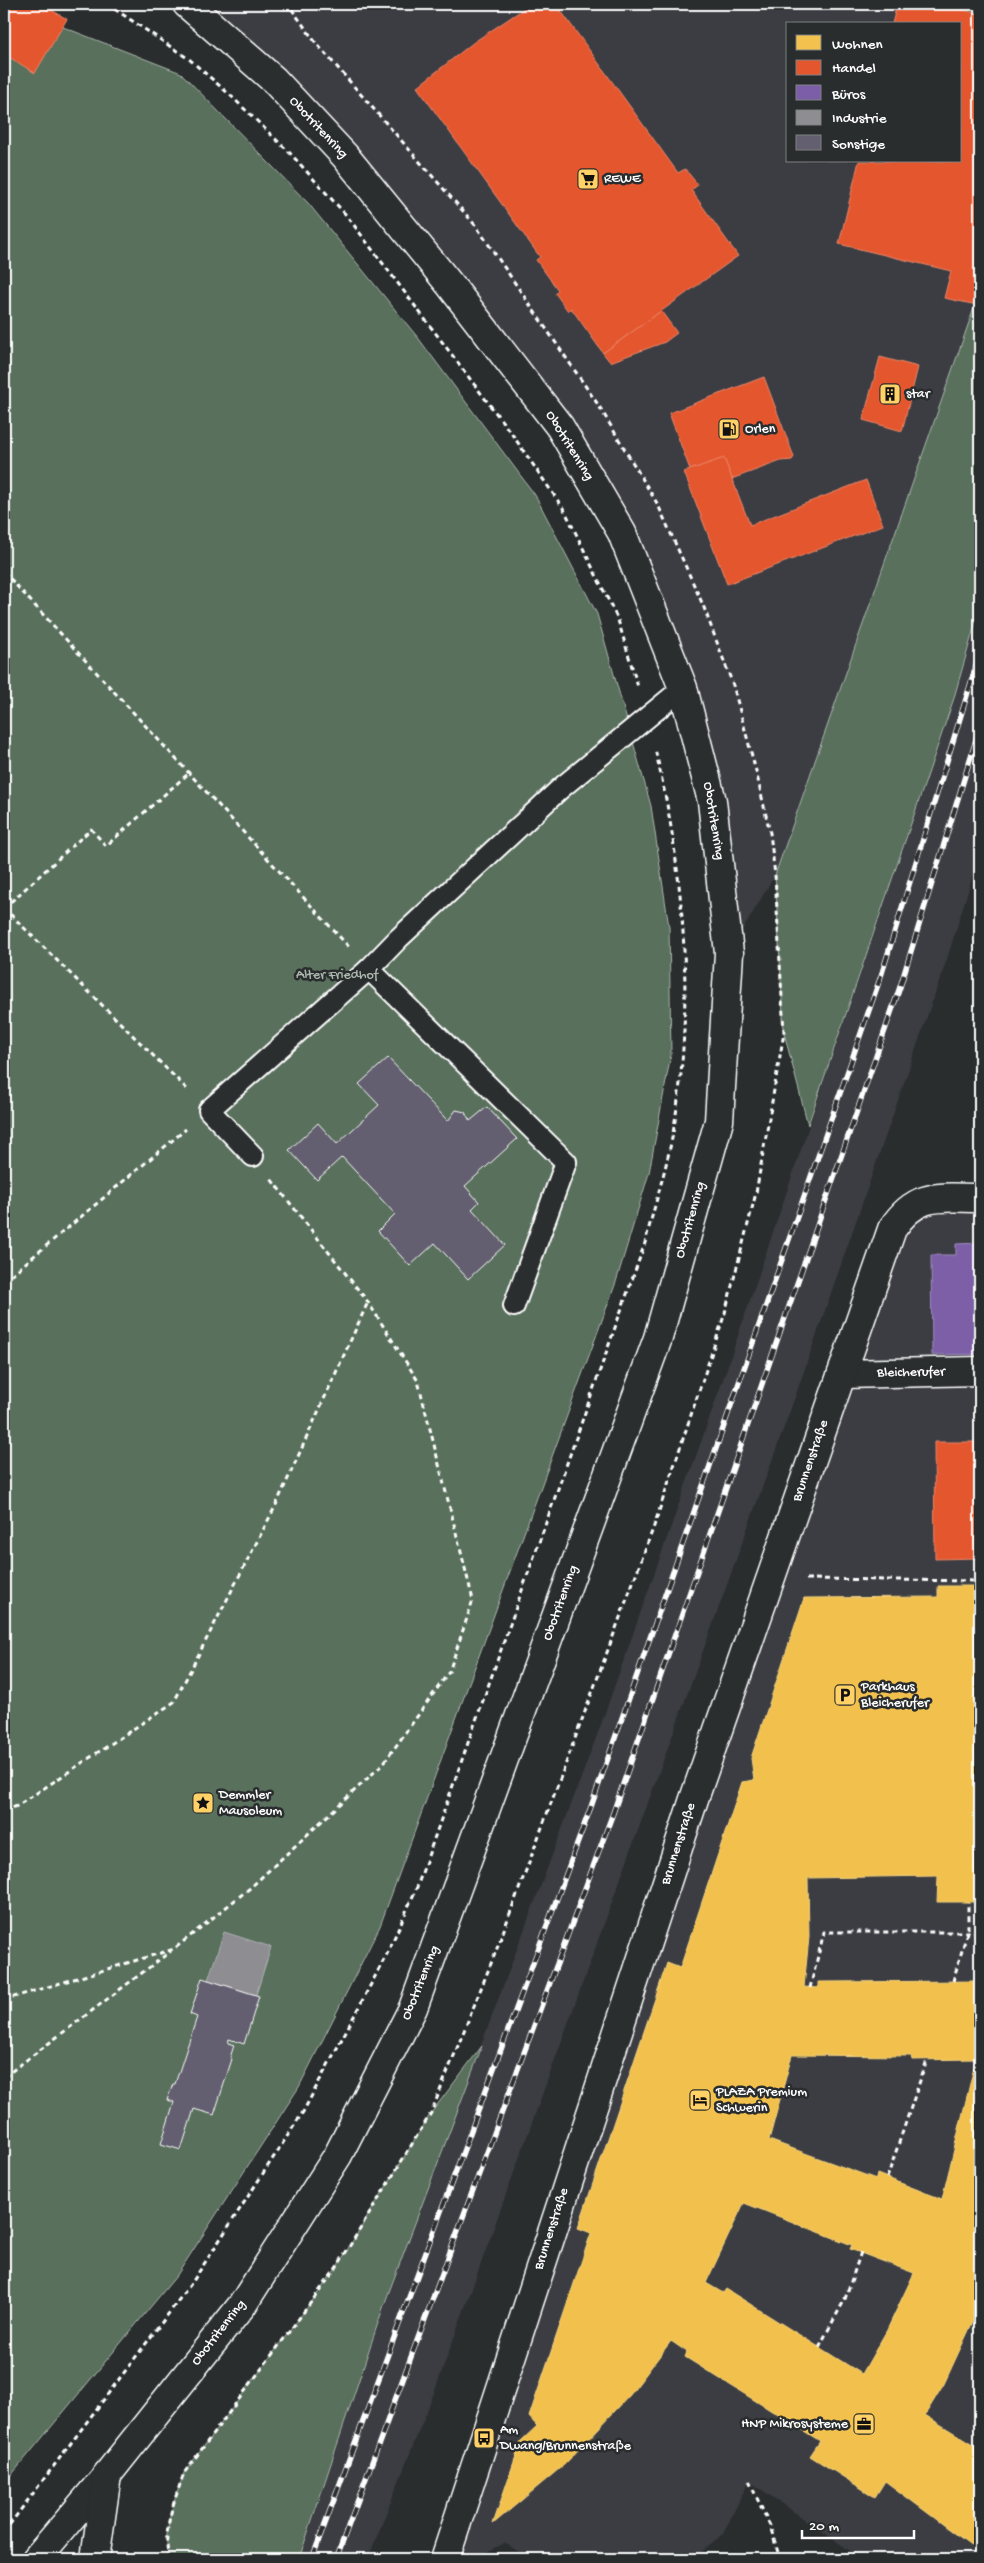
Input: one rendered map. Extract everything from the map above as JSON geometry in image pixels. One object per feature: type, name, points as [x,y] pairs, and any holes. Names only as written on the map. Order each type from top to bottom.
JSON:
[{"type":"street","name":"Obotritenring","points":[[36,2559],[107,2475],[243,2304],[338,2155],[413,2008],[658,1338],[719,1121],[729,954],[712,801],[683,688],[622,533],[560,427],[451,286],[345,156],[274,80],[187,4]]},
{"type":"street","name":"Brunnenstraße","points":[[445,2559],[687,1817],[892,1228],[901,1215],[916,1202],[937,1198],[980,1198]]},
{"type":"street","name":"Bleicherufer","points":[[842,1374],[980,1371]]},
{"type":"street","points":[[95,2559],[107,2475]]},
{"type":"lane","points":[[253,1156],[209,1110],[369,969],[399,938],[561,788],[683,688]]},
{"type":"lane","points":[[369,969],[566,1162],[514,1306]]},
{"type":"path","points":[[4,2532],[193,2281],[303,2112],[386,1954],[427,1860],[645,1243],[672,1133],[683,1048],[684,926],[668,800],[647,718],[618,620],[565,511],[514,437],[347,216],[289,152],[229,94],[189,59],[107,4]]},
{"type":"path","points":[[4,572],[369,969]]},
{"type":"path","points":[[4,1281],[209,1110],[4,908],[91,829],[106,846],[189,773]]},
{"type":"path","points":[[4,2078],[174,1949],[250,1888],[383,1764],[449,1672],[473,1600],[418,1381],[368,1302],[253,1156]]},
{"type":"path","points":[[4,1810],[17,1806],[174,1702],[276,1505],[368,1302]]},
{"type":"path","points":[[770,1579],[980,1581]]},
{"type":"path","points":[[968,1581],[968,1586]]},
{"type":"path","points":[[954,1981],[968,1930],[968,1902]]},
{"type":"path","points":[[810,1988],[824,1932],[968,1930],[980,1932]]},
{"type":"path","points":[[4,2000],[174,1949]]},
{"type":"path","points":[[887,2178],[927,2060]]},
{"type":"path","points":[[819,2347],[845,2299],[861,2252]]},
{"type":"path","points":[[749,2481],[770,2526],[780,2559]]},
{"type":"shaded area","points":[[187,4],[980,4],[980,290],[977,305],[775,875],[729,953],[712,801],[622,533],[451,286]]},
{"type":"shaded area","points":[[980,607],[980,852],[946,962],[794,1400],[434,2393],[368,2559],[304,2559],[300,2557],[384,2305],[600,1727],[725,1374],[953,701]]},
{"type":"shaded area","points":[[980,1213],[980,2559],[862,2559],[749,2481],[723,2534],[692,2559],[530,2559],[505,2543],[472,2559],[445,2559],[901,1215]]},
{"type":"green space","name":"Alter Friedhof","points":[[4,4],[181,73],[308,203],[419,339],[535,495],[597,614],[651,806],[669,927],[671,1054],[649,1173],[616,1282],[380,1926],[299,2087],[177,2275],[4,2484]]},
{"type":"green space","points":[[980,291],[980,607],[953,701],[808,1125],[784,1033],[775,875]]},
{"type":"green space","points":[[482,2046],[384,2305],[299,2559],[170,2559],[167,2549],[168,2527],[173,2504],[184,2473],[335,2270],[431,2113]]},
{"type":"building: Wohnen","name":"PLAZA Premium Schwerin","points":[[938,1586],[980,1586],[980,1902],[937,1902],[938,1876],[808,1878],[809,1937],[804,1987],[818,1988],[818,1982],[980,1981],[980,2318],[975,2317],[944,2384],[925,2415],[980,2449],[980,2552],[885,2481],[875,2497],[810,2456],[820,2441],[685,2357],[687,2352],[671,2341],[630,2395],[565,2464],[493,2524],[521,2441],[537,2426],[529,2417],[591,2233],[578,2228],[667,1963],[680,1968],[742,1782],[754,1780],[751,1758],[804,1598],[938,1597]],"holes":[[[792,2055],[911,2056],[912,2060],[976,2059],[942,2199],[877,2174],[876,2179],[769,2140]],[[744,2203],[852,2245],[850,2249],[914,2273],[887,2330],[862,2374],[726,2289],[723,2293],[706,2283]]]},
{"type":"building: Handel","points":[[4,4],[41,4],[67,19],[35,73],[4,54]]},
{"type":"building: Handel","name":"REWE","points":[[531,4],[556,4],[678,173],[685,169],[698,185],[691,190],[738,256],[603,353],[571,308],[568,311],[555,293],[558,290],[536,260],[540,257],[417,87],[474,42]]},
{"type":"building: Handel","points":[[897,4],[938,4],[980,14],[980,290],[977,305],[944,298],[951,271],[839,244],[859,162],[962,162],[962,22],[892,22]]},
{"type":"building: Handel","points":[[661,311],[677,333],[665,342],[610,362],[603,353]]},
{"type":"building: Handel","name":"star","points":[[880,357],[918,367],[902,431],[863,420]]},
{"type":"building: Handel","name":"Orlen","points":[[764,377],[794,457],[792,460],[781,461],[715,485],[692,475],[669,413]]},
{"type":"building: Handel","points":[[724,458],[750,525],[866,480],[883,525],[727,584],[684,472]]},
{"type":"building: Handel","points":[[934,1442],[980,1442],[980,1558],[935,1559]]},
{"type":"building: Büros","points":[[980,1243],[980,1354],[932,1355],[931,1255],[956,1255],[956,1244]]},
{"type":"building: Industrie","points":[[224,1932],[271,1947],[256,1995],[208,1980]]},
{"type":"building: Sonstige","points":[[388,1058],[448,1121],[456,1110],[465,1112],[470,1121],[487,1107],[517,1139],[465,1186],[479,1202],[472,1209],[505,1245],[468,1279],[435,1243],[410,1266],[378,1231],[395,1214],[342,1157],[317,1180],[289,1150],[318,1123],[337,1144],[379,1105],[359,1084]]},
{"type":"building: Sonstige","points":[[202,1978],[259,1996],[244,2044],[229,2039],[228,2043],[234,2045],[230,2058],[232,2059],[214,2115],[194,2109],[181,2150],[161,2144],[174,2102],[167,2100],[173,2084],[175,2084],[197,2017],[190,2014]]},
{"type":"railway","points":[[312,2559],[592,1804],[882,973],[980,653]]},
{"type":"railway","points":[[336,2559],[613,1813],[900,987],[980,727]]},
{"type":"place","name":"REWE","points":[[588,179]]},
{"type":"place","name":"star","points":[[890,394]]},
{"type":"place","name":"Orlen","points":[[729,429]]},
{"type":"place","name":"Parkhaus Bleicherufer","points":[[845,1695]]},
{"type":"place","name":"Demmler Mausoleum","points":[[203,1803]]},
{"type":"place","name":"PLAZA Premium Schwerin","points":[[700,2100]]},
{"type":"place","name":"HNP Mikrosysteme","points":[[864,2424]]},
{"type":"place","name":"Am Dwang/Brunnenstraße","points":[[484,2438]]}]
